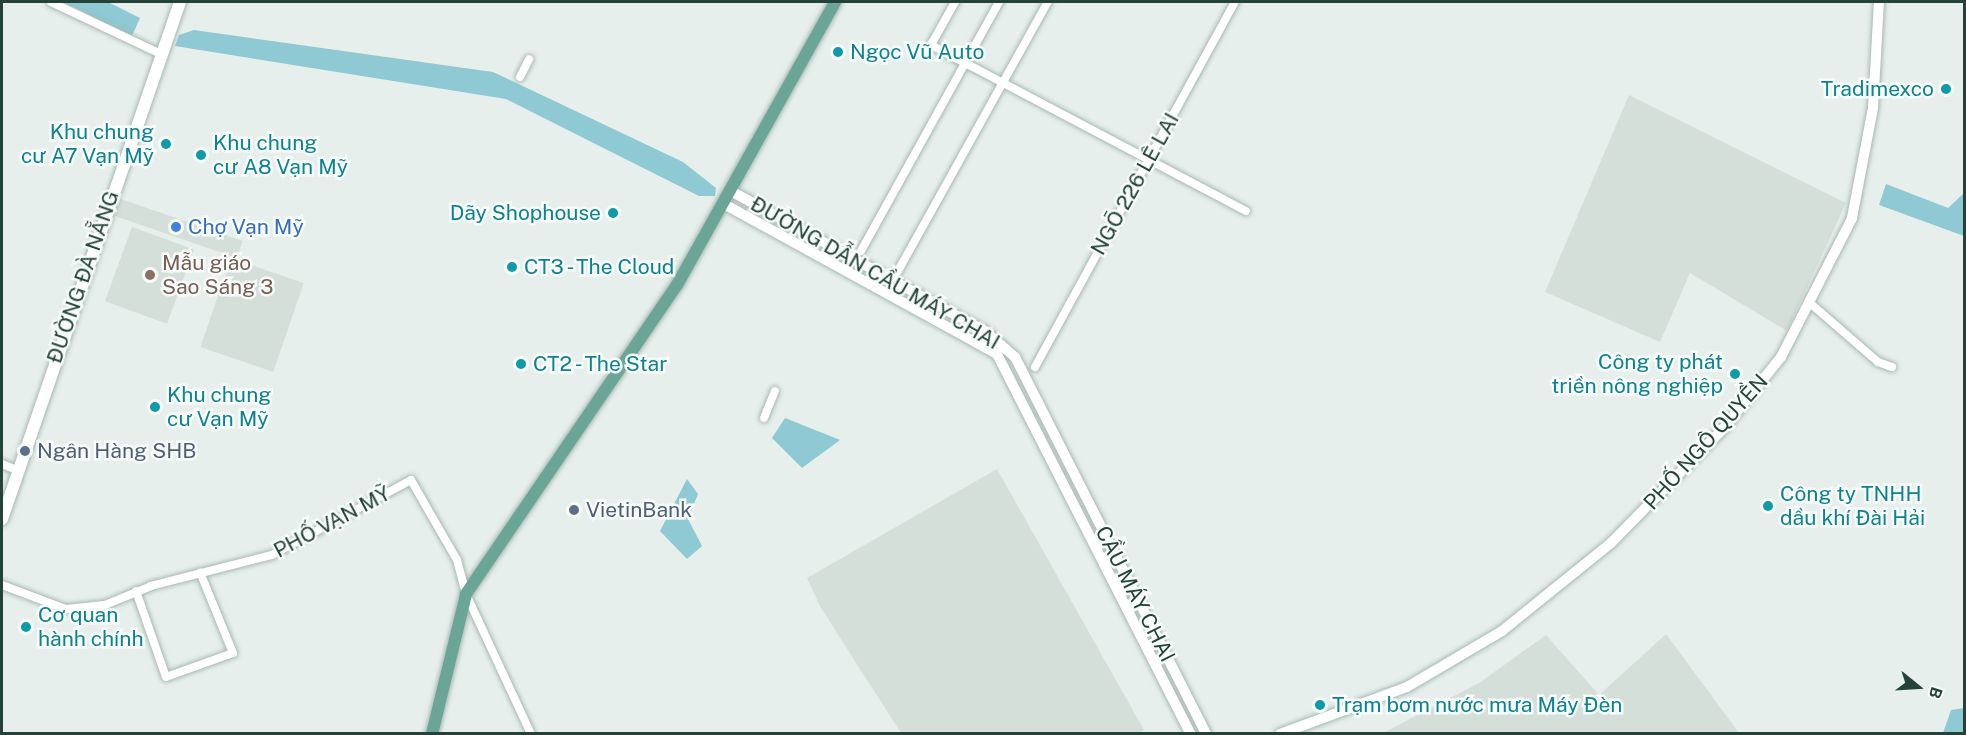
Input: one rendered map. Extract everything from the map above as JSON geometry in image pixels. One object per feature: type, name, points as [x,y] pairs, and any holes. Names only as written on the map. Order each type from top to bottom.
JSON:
[{"type":"main road","name":"ĐƯỜNG ĐÀ NẴNG","points":[[2,519],[180,2]]},
{"type":"main road","points":[[432,734],[466,594],[676,285],[724,204],[835,2]]},
{"type":"street","points":[[51,2],[161,54]]},
{"type":"street","points":[[955,2],[931,45],[1001,85],[1246,211]]},
{"type":"street","points":[[861,250],[999,2]]},
{"type":"street","points":[[898,271],[1048,2]]},
{"type":"street","name":"NGÕ 226 LÊ LAI","points":[[1035,367],[1235,2]]},
{"type":"street","name":"PHỐ NGÔ QUYỀN","points":[[1280,734],[1407,687],[1477,647],[1611,543],[1724,428],[1781,357],[1810,303],[1856,206],[1873,108],[1879,2]]},
{"type":"street","points":[[520,78],[529,58]]},
{"type":"street","name":"ĐƯỜNG DẪN CẦU MÁY CHAI","points":[[731,191],[1003,344],[1027,376],[1064,454]]},
{"type":"street","name":"ĐƯỜNG DẪN CẦU MÁY CHAI","points":[[724,204],[997,354],[1052,460]]},
{"type":"street","points":[[1810,303],[1878,362],[1892,367]]},
{"type":"street","points":[[764,418],[775,391]]},
{"type":"street","name":"CẦU MÁY CHAI","points":[[1064,454],[1206,734]]},
{"type":"street","name":"CẦU MÁY CHAI","points":[[1052,460],[1191,734]]},
{"type":"street","points":[[2,465],[17,470]]},
{"type":"street","name":"PHỐ VẠN MỸ","points":[[2,585],[81,611],[136,591],[200,572],[272,555],[411,480],[457,560],[466,594],[531,734]]},
{"type":"street","points":[[136,591],[166,676],[233,653],[200,572]]},
{"type":"shaded area","points":[[1629,95],[1846,203],[1787,331],[1690,273],[1660,342],[1545,292]]},
{"type":"shaded area","name":"Chợ Vạn Mỹ","points":[[115,197],[243,241],[237,258],[109,214]]},
{"type":"shaded area","name":"Mẫu giáo Sao Sáng 3","points":[[132,227],[194,250],[167,324],[105,301]]},
{"type":"shaded area","points":[[231,258],[304,283],[273,372],[200,347]]},
{"type":"shaded area","points":[[997,469],[1144,730],[1138,733],[901,733],[821,608],[807,578]]},
{"type":"shaded area","points":[[1666,634],[1739,733],[1383,733],[1479,683],[1546,635],[1599,695]]},
{"type":"water","points":[[63,2],[108,2],[140,18],[132,36]]},
{"type":"water","points":[[194,30],[493,72],[683,162],[716,188],[715,196],[699,196],[506,99],[175,46],[179,35]]},
{"type":"water","points":[[1886,184],[1948,208],[1964,193],[1964,236],[1879,205]]},
{"type":"water","points":[[785,418],[840,440],[802,468],[772,438]]},
{"type":"water","points":[[687,479],[698,494],[688,519],[702,546],[687,559],[660,531]]},
{"type":"water","points":[[1964,708],[1964,733],[1943,733],[1951,710]]},
{"type":"place","name":"Ngọc Vũ Auto","points":[[838,52]]},
{"type":"place","name":"Tradimexco","points":[[1946,89]]},
{"type":"place","name":"Khu chung cư A7 Vạn Mỹ","points":[[166,144]]},
{"type":"place","name":"Khu chung cư A8 Vạn Mỹ","points":[[201,155]]},
{"type":"place","name":"Dãy Shophouse","points":[[613,213]]},
{"type":"place","name":"Chợ Vạn Mỹ","points":[[176,227]]},
{"type":"place","name":"CT3 - The Cloud","points":[[512,267]]},
{"type":"place","name":"Mẫu giáo Sao Sáng 3","points":[[150,275]]},
{"type":"place","name":"CT2 - The Star","points":[[521,364]]},
{"type":"place","name":"Công ty phát triền nông nghiệp","points":[[1735,374]]},
{"type":"place","name":"Khu chung cư Vạn Mỹ","points":[[155,407]]},
{"type":"place","name":"Ngân Hàng SHB","points":[[25,451]]},
{"type":"place","name":"Công ty TNHH dầu khí Đài Hải","points":[[1768,506]]},
{"type":"place","name":"VietinBank","points":[[574,510]]},
{"type":"place","name":"Cơ quan hành chính","points":[[26,627]]},
{"type":"place","name":"Trạm bơm nước mưa Máy Đèn","points":[[1320,705]]}]
